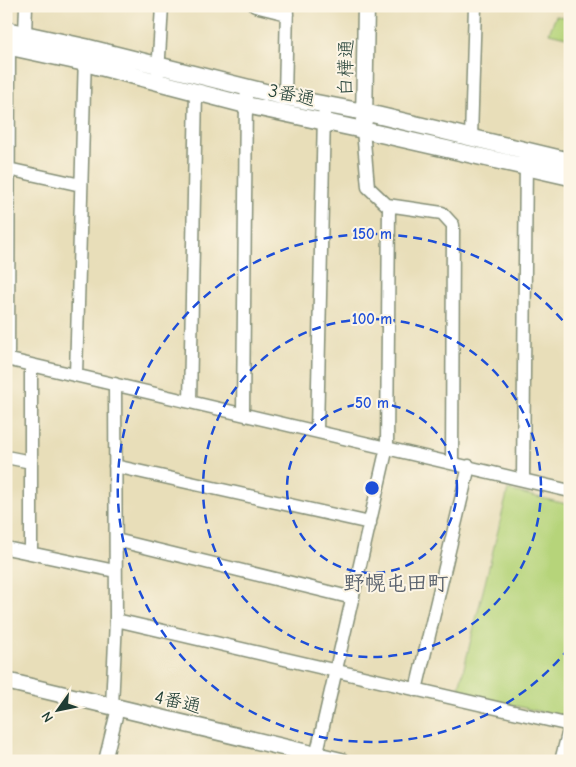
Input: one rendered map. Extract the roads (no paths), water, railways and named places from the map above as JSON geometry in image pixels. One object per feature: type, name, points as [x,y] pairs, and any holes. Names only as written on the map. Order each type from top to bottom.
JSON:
[{"type":"street","points":[[25,34],[26,6]]},
{"type":"street","points":[[158,73],[162,6]]},
{"type":"street","points":[[255,6],[287,10],[285,96]]},
{"type":"street","name":"白樺通","points":[[363,130],[366,6]]},
{"type":"street","points":[[471,138],[475,6]]},
{"type":"street","name":"3番通","points":[[6,30],[25,34],[85,55],[158,73],[246,87],[364,112],[570,161]]},
{"type":"street","points":[[7,46],[7,359],[570,490]]},
{"type":"street","name":"3番通","points":[[7,46],[85,55]]},
{"type":"street","points":[[76,375],[85,55]]},
{"type":"street","name":"3番通","points":[[158,73],[196,91],[246,105],[570,178]]},
{"type":"street","points":[[244,414],[246,87]]},
{"type":"street","points":[[190,402],[196,91]]},
{"type":"street","points":[[317,431],[323,121],[325,104]]},
{"type":"street","points":[[316,758],[387,447],[389,207],[368,187],[363,130]]},
{"type":"street","points":[[523,479],[526,150]]},
{"type":"street","points":[[8,169],[81,185]]},
{"type":"street","points":[[387,205],[442,213],[453,225],[452,462]]},
{"type":"street","points":[[31,365],[31,553]]},
{"type":"street","points":[[105,761],[115,707],[115,384]]},
{"type":"street","points":[[6,456],[31,462]]},
{"type":"street","points":[[115,466],[370,523]]},
{"type":"street","points":[[416,690],[469,466]]},
{"type":"street","points":[[116,540],[353,598]]},
{"type":"street","points":[[6,548],[115,571]]},
{"type":"street","points":[[116,620],[570,726],[561,761]]},
{"type":"street","name":"4番通","points":[[6,681],[316,758],[341,761]]},
{"type":"district","name":"野幌屯田町","points":[[396,583]]}]
